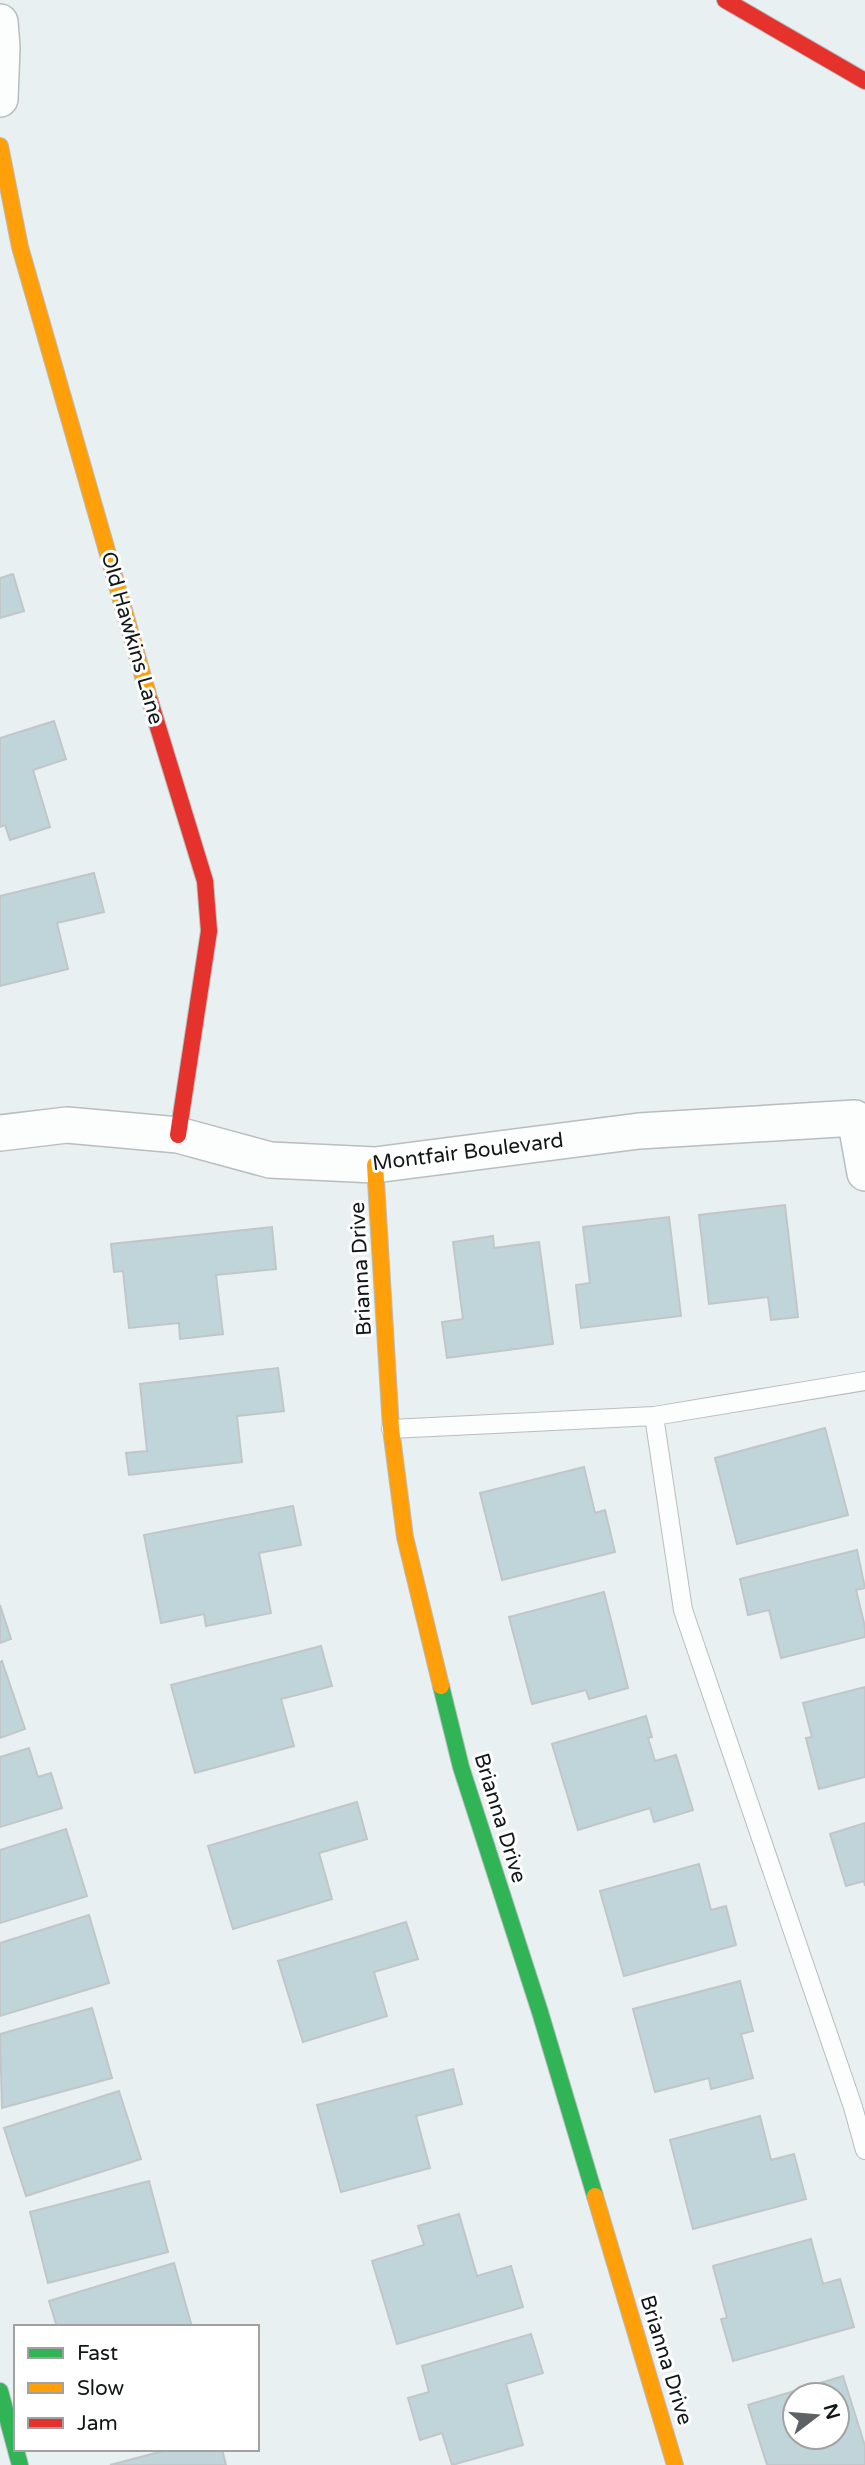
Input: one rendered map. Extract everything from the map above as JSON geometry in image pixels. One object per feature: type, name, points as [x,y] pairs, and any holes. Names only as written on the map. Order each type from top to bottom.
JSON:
[{"type":"street","points":[[730,1],[865,81]]},
{"type":"street","points":[[0,22],[0,99]]},
{"type":"street","name":"Old Hawkins Lane","points":[[0,146],[20,247],[141,670],[205,881],[209,931],[178,1135]]},
{"type":"street","points":[[860,1117],[865,1173]]},
{"type":"street","name":"Montfair Boulevard","points":[[0,1133],[67,1125],[178,1135],[270,1160],[375,1166],[639,1131],[860,1117]]},
{"type":"street","name":"Brianna Drive","points":[[375,1166],[391,1429],[405,1537],[461,1767],[540,2012],[675,2465]]},
{"type":"street","points":[[0,2391],[14,2443]]},
{"type":"lane","points":[[391,1429],[654,1416],[865,1381]]},
{"type":"lane","points":[[654,1416],[683,1610],[853,2107],[865,2150]]},
{"type":"building","points":[[13,574],[24,611],[0,618],[0,578]]},
{"type":"building","points":[[54,721],[66,759],[33,770],[50,827],[10,840],[5,825],[0,827],[0,738]]},
{"type":"building","points":[[94,873],[104,912],[57,923],[68,969],[0,986],[0,896]]},
{"type":"building","points":[[785,1205],[798,1317],[771,1320],[768,1297],[709,1304],[699,1215]]},
{"type":"building","points":[[669,1217],[681,1316],[581,1328],[576,1285],[590,1283],[583,1227]]},
{"type":"building","points":[[272,1227],[276,1269],[216,1275],[223,1334],[180,1339],[179,1323],[129,1328],[123,1271],[114,1272],[111,1244]]},
{"type":"building","points":[[493,1236],[494,1248],[539,1242],[553,1344],[447,1358],[442,1322],[463,1319],[453,1242]]},
{"type":"building","points":[[278,1368],[284,1411],[237,1416],[242,1462],[129,1475],[126,1453],[147,1451],[140,1384]]},
{"type":"building","points":[[825,1428],[848,1515],[737,1544],[715,1458]]},
{"type":"building","points":[[584,1467],[595,1513],[605,1510],[615,1552],[502,1580],[480,1493]]},
{"type":"building","points":[[293,1506],[301,1545],[259,1553],[271,1613],[206,1626],[204,1614],[161,1623],[144,1535]]},
{"type":"building","points":[[857,1550],[865,1588],[856,1590],[865,1637],[781,1658],[769,1610],[748,1615],[740,1579]]},
{"type":"building","points":[[604,1592],[628,1688],[589,1699],[586,1690],[532,1704],[509,1617]]},
{"type":"building","points":[[0,1605],[11,1639],[0,1643]]},
{"type":"building","points":[[321,1646],[332,1686],[281,1699],[294,1746],[195,1773],[171,1685]]},
{"type":"building","points":[[2,1661],[25,1729],[0,1738],[0,1662]]},
{"type":"building","points":[[865,1687],[865,1777],[819,1789],[806,1738],[812,1737],[803,1703]]},
{"type":"building","points":[[646,1716],[652,1737],[648,1738],[655,1761],[676,1755],[693,1810],[654,1822],[650,1808],[578,1830],[552,1744]]},
{"type":"building","points":[[29,1748],[38,1777],[51,1773],[62,1808],[0,1827],[0,1757]]},
{"type":"building","points":[[357,1802],[367,1839],[319,1853],[332,1899],[233,1929],[208,1846]]},
{"type":"building","points":[[865,1823],[865,1886],[864,1881],[846,1886],[830,1834]]},
{"type":"building","points":[[66,1829],[87,1896],[0,1923],[0,1850]]},
{"type":"building","points":[[699,1864],[711,1910],[726,1906],[736,1945],[624,1976],[600,1891]]},
{"type":"building","points":[[89,1915],[109,1983],[0,2016],[0,1943]]},
{"type":"building","points":[[406,1922],[418,1959],[374,1972],[387,2016],[303,2042],[278,1961]]},
{"type":"building","points":[[740,1981],[753,2031],[741,2034],[753,2078],[711,2089],[709,2078],[655,2092],[633,2009]]},
{"type":"building","points":[[92,2008],[112,2078],[2,2108],[0,2034]]},
{"type":"building","points":[[453,2069],[462,2104],[416,2116],[430,2168],[341,2192],[317,2105]]},
{"type":"building","points":[[119,2091],[141,2159],[26,2196],[4,2128]]},
{"type":"building","points":[[760,2116],[771,2160],[794,2154],[806,2199],[693,2229],[670,2140]]},
{"type":"building","points":[[149,2181],[168,2252],[48,2283],[30,2212]]},
{"type":"building","points":[[459,2214],[477,2276],[511,2266],[523,2307],[397,2344],[372,2261],[424,2245],[418,2226]]},
{"type":"building","points":[[811,2239],[823,2284],[840,2279],[854,2327],[733,2361],[721,2319],[727,2318],[713,2266]]},
{"type":"building","points":[[174,2263],[191,2325],[56,2325],[49,2301]]},
{"type":"building","points":[[531,2334],[543,2373],[506,2384],[523,2445],[452,2465],[442,2433],[420,2440],[408,2398],[429,2392],[422,2366]]},
{"type":"building","points":[[843,2376],[845,2381],[827,2381]]},
{"type":"building","points":[[781,2395],[781,2451],[851,2451],[851,2401],[865,2446],[865,2465],[767,2465],[748,2405]]},
{"type":"building","points":[[163,2451],[222,2451],[226,2465],[110,2465]]},
{"type":"traffic: fast","points":[[441,1686],[461,1767],[540,2012],[595,2196]]},
{"type":"traffic: fast","points":[[0,2391],[14,2443]]},
{"type":"traffic: fast","points":[[16,2451],[20,2465]]},
{"type":"traffic: slow","points":[[0,146],[20,247],[150,701]]},
{"type":"traffic: slow","points":[[375,1165],[391,1429],[405,1537],[441,1686]]},
{"type":"traffic: slow","points":[[595,2196],[675,2465]]},
{"type":"traffic: jam","points":[[725,0],[865,81]]},
{"type":"traffic: jam","points":[[150,701],[205,881],[209,931],[178,1135]]}]
